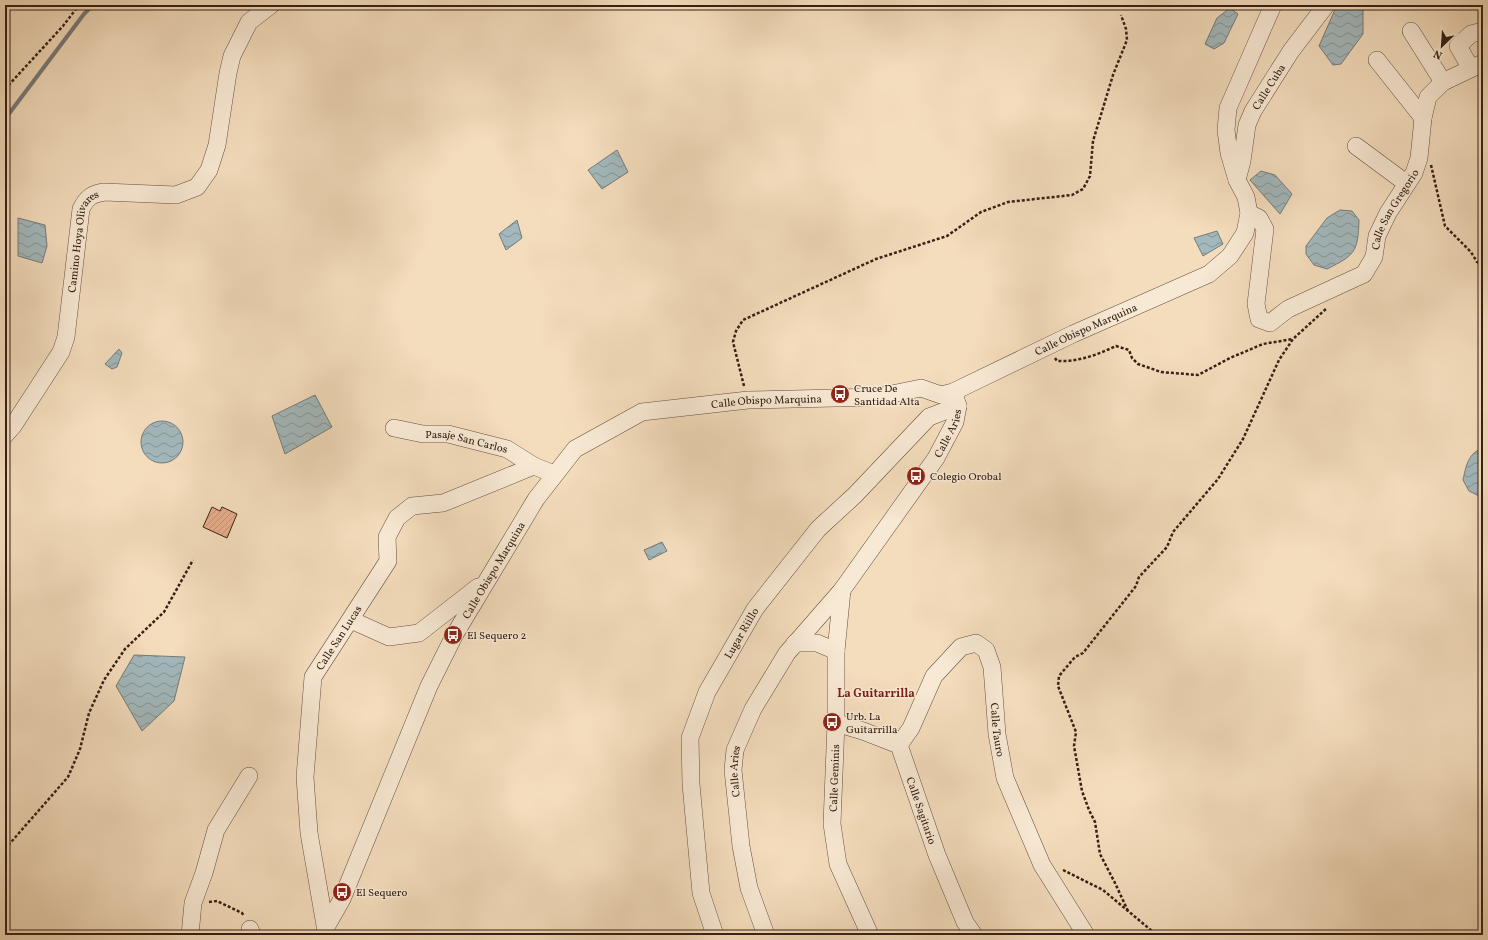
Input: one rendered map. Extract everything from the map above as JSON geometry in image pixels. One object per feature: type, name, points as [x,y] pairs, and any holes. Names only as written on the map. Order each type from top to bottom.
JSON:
[{"type":"street","name":"Camino Hoya Olivares","points":[[5,435],[13,426],[61,352],[66,337],[81,209],[86,200],[93,194],[104,192],[176,195],[197,187],[209,170],[217,145],[232,56],[249,22],[271,5]]},
{"type":"street","name":"Calle Obispo Marquina","points":[[326,931],[342,899],[429,686],[455,634],[536,499],[575,449],[642,412],[748,400],[877,397],[921,388],[955,399],[1046,348],[1208,274],[1230,256],[1244,233],[1249,213],[1246,197],[1236,180],[1229,154],[1226,130],[1228,108],[1273,5]]},
{"type":"street","name":"Calle Cuba","points":[[1236,180],[1242,161],[1247,125],[1253,111],[1291,51],[1326,5]]},
{"type":"street","points":[[1411,31],[1443,82]]},
{"type":"street","points":[[1477,65],[1458,46],[1471,34],[1483,31]]},
{"type":"street","points":[[1377,60],[1423,118]]},
{"type":"street","name":"Calle San Gregorio","points":[[1249,213],[1258,218],[1265,230],[1256,304],[1259,318],[1270,323],[1288,309],[1364,274],[1374,257],[1377,236],[1388,213],[1406,183],[1414,173],[1419,158],[1423,118],[1428,97],[1443,82],[1477,65]]},
{"type":"street","points":[[1356,146],[1406,183]]},
{"type":"street","name":"Calle Aries","points":[[766,935],[749,888],[741,846],[733,770],[735,750],[753,708],[795,643],[842,590],[936,458],[955,422],[955,399]]},
{"type":"street","name":"Lugar Riillo","points":[[715,935],[700,893],[690,784],[690,738],[707,692],[755,609],[818,529],[855,495],[929,417],[955,399]]},
{"type":"street","name":"Pasaje San Carlos","points":[[394,428],[423,434],[448,434],[507,449],[534,466]]},
{"type":"street","points":[[534,466],[554,474]]},
{"type":"street","name":"Calle San Lucas","points":[[326,931],[309,833],[305,777],[313,677],[388,561],[387,537],[398,518],[412,506],[443,503],[534,466]]},
{"type":"street","points":[[351,620],[389,637],[419,633],[485,582]]},
{"type":"street","name":"Calle Geminis","points":[[842,590],[836,651],[836,723],[832,824],[838,864],[870,935]]},
{"type":"street","points":[[795,643],[816,643],[836,651]]},
{"type":"street","name":"Calle Tauro","points":[[899,745],[911,728],[934,676],[961,647],[976,643],[986,650],[992,667],[997,734],[1005,778],[1042,865],[1086,935]]},
{"type":"street","points":[[836,723],[863,730],[899,745]]},
{"type":"street","name":"Calle Sagitario","points":[[899,745],[937,855],[966,922],[974,935]]},
{"type":"street","points":[[190,935],[193,903],[204,873],[216,830],[249,776]]},
{"type":"path","points":[[5,89],[79,5]]},
{"type":"path","points":[[748,400],[733,342],[736,330],[743,320],[876,259],[947,236],[981,212],[1008,202],[1072,195],[1083,189],[1090,176],[1093,141],[1113,75],[1127,40],[1122,15]]},
{"type":"path","points":[[1419,158],[1429,161],[1433,169],[1444,226],[1471,252],[1477,262],[1483,265]]},
{"type":"path","points":[[1128,911],[1100,854],[1095,822],[1082,791],[1074,746],[1076,732],[1058,686],[1059,676],[1075,657],[1083,653],[1088,647],[1136,586],[1139,577],[1167,547],[1173,532],[1218,479],[1243,439],[1278,360],[1293,339],[1333,303]]},
{"type":"path","points":[[1046,348],[1057,361],[1072,361],[1101,353],[1116,346],[1129,350],[1132,358],[1138,364],[1161,372],[1198,375],[1230,358],[1263,344],[1293,339]]},
{"type":"path","points":[[5,849],[68,778],[80,749],[89,713],[104,680],[125,648],[164,612],[193,560]]},
{"type":"path","points":[[1042,865],[1065,870],[1103,890],[1152,931],[1154,935]]},
{"type":"path","points":[[193,903],[216,901],[242,913],[251,932]]},
{"type":"water","points":[[1337,5],[1365,5],[1363,11],[1363,34],[1341,64],[1333,65],[1319,46]]},
{"type":"water","points":[[1230,8],[1238,14],[1224,43],[1214,49],[1205,44],[1217,18]]},
{"type":"water","points":[[617,150],[628,172],[602,189],[588,170]]},
{"type":"water","points":[[1261,171],[1275,175],[1292,194],[1280,214],[1250,180]]},
{"type":"water","points":[[1340,210],[1352,211],[1359,220],[1356,246],[1344,260],[1327,269],[1314,265],[1306,254],[1306,246],[1327,218]]},
{"type":"water","points":[[18,218],[45,225],[47,246],[42,263],[18,256]]},
{"type":"water","points":[[517,220],[522,238],[506,250],[499,234]]},
{"type":"water","points":[[1217,231],[1223,244],[1203,256],[1194,238]]},
{"type":"water","points":[[119,349],[122,353],[117,367],[112,369],[105,364]]},
{"type":"water","points":[[315,395],[332,427],[285,454],[272,416]]},
{"type":"water","points":[[162,421],[177,427],[183,442],[177,457],[162,463],[147,457],[141,442],[147,427]]},
{"type":"water","points":[[1483,448],[1483,498],[1469,491],[1463,480],[1468,461],[1474,453]]},
{"type":"water","points":[[662,542],[667,551],[649,560],[644,550]]},
{"type":"water","points":[[134,655],[185,657],[174,701],[142,731],[116,686]]},
{"type":"building","points":[[212,507],[220,511],[222,507],[237,514],[227,538],[203,527]]},
{"type":"waterway","points":[[5,119],[84,14],[93,5]]},
{"type":"place","name":"Cruce De Santidad Alta","points":[[840,394]]},
{"type":"place","name":"Colegio Orobal","points":[[916,476]]},
{"type":"place","name":"El Sequero 2","points":[[453,635]]},
{"type":"place","name":"Urb. La Guitarrilla","points":[[832,722]]},
{"type":"place","name":"El Sequero","points":[[342,892]]},
{"type":"district","name":"La Guitarrilla","points":[[876,693]]}]
